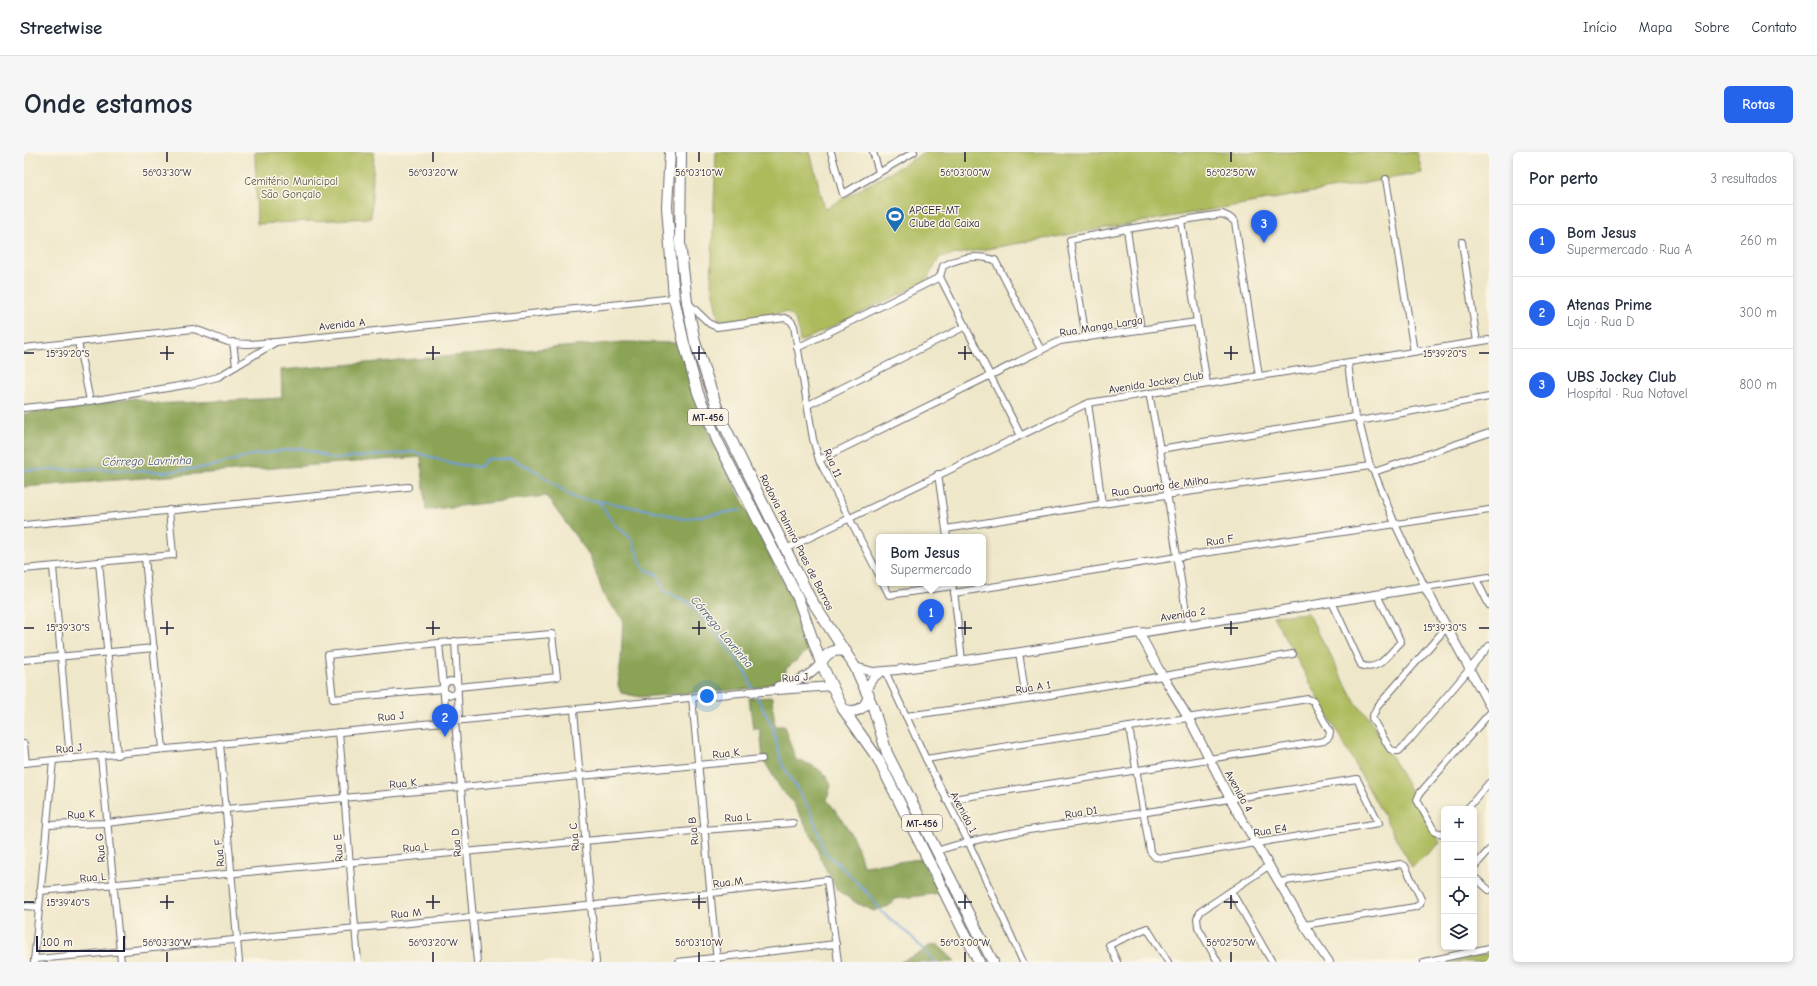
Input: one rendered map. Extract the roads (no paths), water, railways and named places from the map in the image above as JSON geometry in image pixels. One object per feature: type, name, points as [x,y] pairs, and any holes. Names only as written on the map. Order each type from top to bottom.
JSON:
[{"type":"main road","name":"MT-456","points":[[670,152],[667,207],[674,298],[684,343],[698,393],[717,440],[798,598],[821,663],[843,709],[878,759],[979,962]]},
{"type":"main road","name":"Rodovia Palmiro Paes de Barros","points":[[681,152],[680,243],[687,302],[695,342],[720,419],[810,598],[846,651],[855,667],[868,694],[887,753],[993,962]]},
{"type":"main road","points":[[821,663],[825,656],[831,652],[839,650],[846,651]]},
{"type":"main road","points":[[843,709],[849,711],[860,710],[868,701],[868,694]]},
{"type":"street","points":[[831,152],[843,194],[914,152]]},
{"type":"street","points":[[873,152],[879,172]]},
{"type":"street","points":[[1386,179],[1414,352]]},
{"type":"street","points":[[1086,338],[1070,240],[1127,229],[1222,214],[1235,222],[1259,376]]},
{"type":"street","points":[[1181,221],[1207,384]]},
{"type":"street","points":[[1127,229],[1141,330]]},
{"type":"street","points":[[1462,242],[1477,342]]},
{"type":"street","points":[[1020,434],[940,277],[943,266],[957,259],[984,256],[995,260],[1042,350]]},
{"type":"street","points":[[797,348],[940,277]]},
{"type":"street","name":"Avenida A","points":[[24,408],[90,401],[191,384],[218,377],[276,342],[674,298]]},
{"type":"street","name":"Rua 11","points":[[687,302],[710,324],[717,327],[785,318],[792,321],[808,405],[812,438],[819,460],[876,570]]},
{"type":"street","name":"Rua Manga Larga","points":[[819,460],[1060,341],[1196,322]]},
{"type":"street","points":[[808,405],[966,326]]},
{"type":"street","points":[[24,348],[193,329],[233,342],[246,344],[276,342]]},
{"type":"street","name":"Avenida Jockey Club","points":[[850,519],[938,474],[1088,402],[1489,340]]},
{"type":"street","points":[[78,342],[90,401]]},
{"type":"street","points":[[233,342],[236,366]]},
{"type":"street","points":[[1348,363],[1357,419],[1372,469],[1395,524],[1425,587],[1489,705]]},
{"type":"street","points":[[1149,393],[1160,449],[1188,624]]},
{"type":"street","points":[[1160,449],[1357,419],[1489,396]]},
{"type":"street","points":[[1088,402],[1102,504]]},
{"type":"street","name":"Rua Quarto de Milha","points":[[946,529],[1102,504],[1372,469],[1489,433]]},
{"type":"street","points":[[938,474],[947,534]]},
{"type":"street","points":[[24,525],[408,487]]},
{"type":"street","points":[[24,570],[173,555],[169,510]]},
{"type":"street","name":"Rua F","points":[[954,593],[1177,557],[1489,510]]},
{"type":"street","points":[[786,548],[850,519]]},
{"type":"street","points":[[144,558],[163,749]]},
{"type":"street","points":[[99,562],[117,755]]},
{"type":"street","points":[[53,567],[70,759]]},
{"type":"street","name":"Avenida 2","points":[[855,667],[866,671],[883,671],[1019,652],[1489,577]]},
{"type":"street","points":[[1476,579],[1489,605]]},
{"type":"street","points":[[884,586],[889,595],[941,586]]},
{"type":"street","points":[[953,586],[962,660]]},
{"type":"street","points":[[1332,602],[1361,665],[1369,668],[1376,667],[1401,642],[1377,595]]},
{"type":"street","points":[[1446,628],[1377,707],[1372,718],[1390,750],[1399,751],[1407,743],[1489,646]]},
{"type":"street","name":"Avenida 4","points":[[1139,632],[1162,675],[1188,717],[1230,799],[1304,925],[1328,960]]},
{"type":"street","points":[[443,689],[333,699],[328,655],[455,641],[552,634],[556,678],[458,687]]},
{"type":"street","name":"Rua D","points":[[455,641],[461,788],[477,962]]},
{"type":"street","points":[[438,643],[446,717]]},
{"type":"street","points":[[24,660],[154,648]]},
{"type":"street","points":[[1019,652],[1026,698]]},
{"type":"street","name":"Rua A 1","points":[[906,716],[1026,698],[1293,654]]},
{"type":"street","name":"Rua J","points":[[760,691],[812,674],[821,663]]},
{"type":"street","points":[[868,694],[868,685],[871,680],[883,671]]},
{"type":"street","name":"Avenida 1","points":[[883,671],[946,800],[968,840],[1023,962]]},
{"type":"street","points":[[443,689],[444,684],[451,681],[456,683],[458,687]]},
{"type":"street","name":"Rua J","points":[[25,763],[117,755],[457,719],[574,710],[760,691],[832,686]]},
{"type":"street","points":[[443,689],[447,694],[451,695],[457,692],[458,687]]},
{"type":"street","name":"Rua B","points":[[692,698],[697,766],[716,960]]},
{"type":"street","points":[[926,759],[1308,698],[1312,701],[1330,732],[1329,737],[1324,741],[946,800]]},
{"type":"street","name":"Rua C","points":[[574,710],[596,962]]},
{"type":"street","points":[[1441,833],[1436,832],[1418,800],[1420,793],[1489,714]]},
{"type":"street","points":[[1129,727],[1144,812]]},
{"type":"street","name":"Rua E","points":[[339,732],[358,962]]},
{"type":"street","name":"Rua F","points":[[220,743],[239,962]]},
{"type":"street","points":[[24,744],[25,763]]},
{"type":"street","name":"Rua G","points":[[101,756],[120,962]]},
{"type":"street","name":"Rua K","points":[[47,825],[107,823],[225,809],[762,759]]},
{"type":"street","points":[[34,960],[53,760]]},
{"type":"street","name":"Rua D1","points":[[936,851],[968,840],[1357,779],[1379,823]]},
{"type":"street","points":[[1470,806],[1489,783]]},
{"type":"street","name":"Rua E4","points":[[1144,812],[1150,851],[1154,857],[1164,858],[1379,823]]},
{"type":"street","name":"Rua L","points":[[40,891],[793,823]]},
{"type":"street","points":[[1477,864],[1489,850]]},
{"type":"street","points":[[1279,882],[1397,864],[1405,866],[1421,899],[1420,904],[1415,907],[1304,925]]},
{"type":"street","points":[[1218,962],[1198,927],[1197,918],[1201,911],[1270,865]]},
{"type":"street","points":[[1475,878],[1489,890]]},
{"type":"street","name":"Rua M","points":[[34,960],[710,894],[827,880],[836,944]]},
{"type":"street","points":[[1231,890],[1272,962]]},
{"type":"street","points":[[24,906],[39,907]]},
{"type":"street","points":[[1117,962],[1109,946],[1147,928],[1168,962]]},
{"type":"street","points":[[678,962],[716,960],[836,944],[838,962]]},
{"type":"street","points":[[1424,962],[1489,948]]},
{"type":"waterway","name":"Córrego Lavrinha","points":[[24,470],[94,469],[165,472],[209,467],[252,455],[301,448],[334,459],[414,452],[456,464],[479,467],[487,459],[510,459],[531,468],[574,498],[598,501],[615,525],[631,538],[643,568],[658,575],[664,591],[688,602],[716,633],[744,669],[753,689]]},
{"type":"waterway","points":[[598,501],[660,512],[682,519],[741,510]]},
{"type":"waterway","name":"Córrego Lavrinha","points":[[755,693],[773,728],[782,764],[811,812],[825,853],[842,867],[868,894],[883,913],[909,934],[935,962]]},
{"type":"place","name":"APCEF-MT Clube da Caixa","points":[[895,233]]},
{"type":"place","name":"UBS Jockey Club","points":[[1264,243]]},
{"type":"place","name":"Bom Jesus","points":[[931,632]]},
{"type":"place","name":"Atenas Prime","points":[[445,737]]},
{"type":"park label","name":"Cemitério Municipal São Gonçalo","points":[[291,187]]}]
